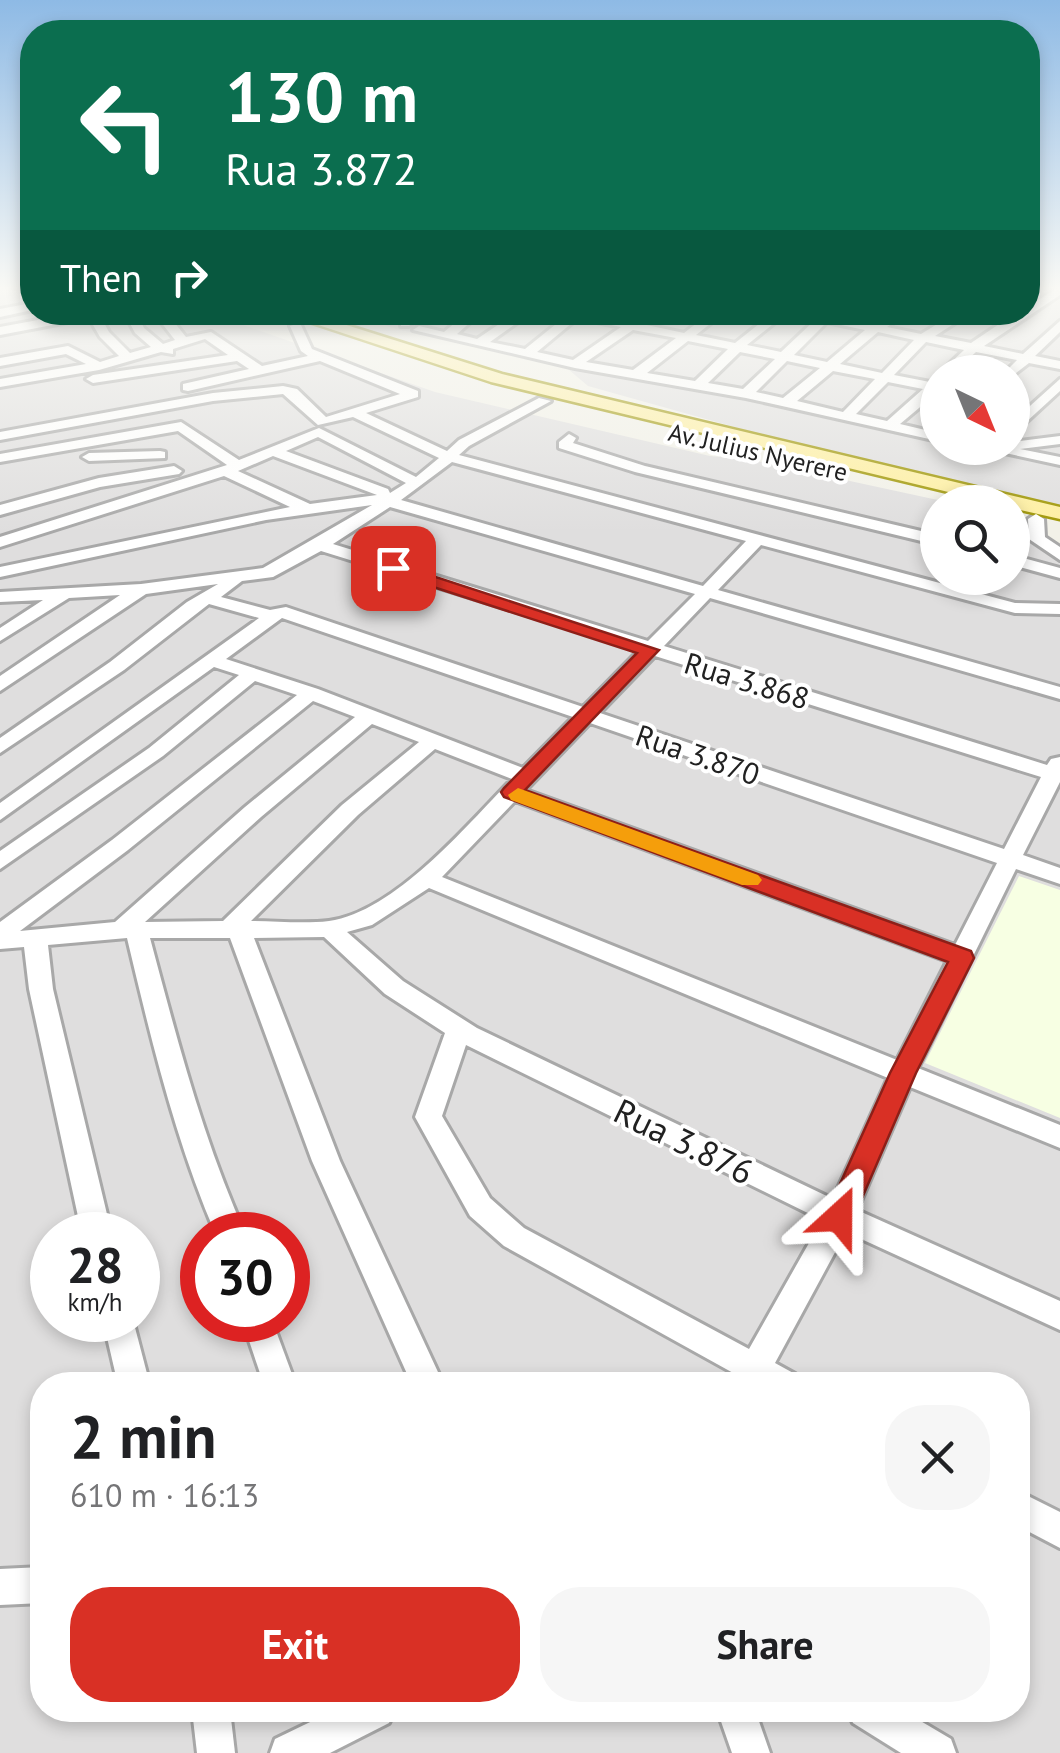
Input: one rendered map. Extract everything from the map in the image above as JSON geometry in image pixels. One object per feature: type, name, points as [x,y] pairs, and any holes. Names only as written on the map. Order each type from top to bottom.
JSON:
[{"type":"main road","name":"Av. Julius Nyerere","points":[[434,369],[924,485]]},
{"type":"main road","name":"Av. Julius Nyerere","points":[[545,396],[920,490]]},
{"type":"main road","name":"Av. Julius Nyerere","points":[[1030,509],[1060,513]]},
{"type":"main road","name":"Av. Julius Nyerere","points":[[1030,515],[1060,524]]},
{"type":"street","points":[[0,392],[87,369]]},
{"type":"street","points":[[0,383],[25,384],[174,369]]},
{"type":"street","points":[[194,369],[207,383]]},
{"type":"street","points":[[0,422],[270,369]]},
{"type":"street","points":[[0,436],[213,398],[278,391],[292,392],[320,422],[413,393],[352,369]]},
{"type":"street","points":[[609,369],[746,394],[920,434]]},
{"type":"street","points":[[638,373],[644,369]]},
{"type":"street","points":[[698,386],[715,369]]},
{"type":"street","points":[[746,394],[773,369]]},
{"type":"street","points":[[786,403],[829,369]]},
{"type":"street","points":[[835,369],[920,383]]},
{"type":"street","points":[[847,416],[895,369]]},
{"type":"street","points":[[1031,410],[1060,383]]},
{"type":"street","points":[[0,597],[68,590],[141,589],[267,573],[320,545],[438,470],[464,443],[545,396]]},
{"type":"street","points":[[889,427],[920,400]]},
{"type":"street","points":[[1031,410],[1060,404]]},
{"type":"street","points":[[355,413],[449,458],[1026,610],[1060,609]]},
{"type":"street","points":[[0,458],[185,427],[231,469],[305,508]]},
{"type":"street","points":[[148,432],[160,454],[181,476]]},
{"type":"street","points":[[0,510],[99,482],[231,469],[269,450],[321,432],[415,482]]},
{"type":"street","points":[[569,438],[564,445],[640,470],[920,536]]},
{"type":"street","points":[[1030,444],[1060,440]]},
{"type":"street","points":[[269,450],[392,498],[706,592],[1058,688]]},
{"type":"street","points":[[0,472],[112,454],[160,454]]},
{"type":"street","points":[[1030,454],[1060,461]]},
{"type":"street","points":[[2,537],[181,476]]},
{"type":"street","points":[[0,572],[305,508],[392,498]]},
{"type":"street","points":[[1036,518],[1037,539],[1060,555]]},
{"type":"street","points":[[0,937],[330,929],[391,904],[427,879],[757,540]]},
{"type":"street","name":"Rua 3.868","points":[[320,545],[649,650],[1058,769]]},
{"type":"street","points":[[1030,565],[1060,574]]},
{"type":"street","points":[[0,747],[242,577]]},
{"type":"street","points":[[0,684],[141,589]]},
{"type":"street","points":[[0,636],[68,590]]},
{"type":"street","name":"Rua 3.870","points":[[207,598],[276,614],[1060,876]]},
{"type":"street","points":[[0,813],[276,614]]},
{"type":"street","points":[[210,660],[311,693],[432,741],[519,785],[962,958]]},
{"type":"street","points":[[0,862],[156,752],[253,673]]},
{"type":"street","points":[[0,937],[311,693]]},
{"type":"street","points":[[129,931],[253,812],[369,716]]},
{"type":"street","points":[[234,931],[350,810],[432,741]]},
{"type":"street","points":[[752,1372],[839,1217],[903,1073],[1058,769]]},
{"type":"street","points":[[427,879],[1060,1137]]},
{"type":"street","name":"Rua 3.876","points":[[330,929],[370,972],[459,1029],[839,1217],[1060,1316]]},
{"type":"street","points":[[129,931],[208,1183],[221,1212]]},
{"type":"street","points":[[234,931],[360,1245],[422,1372]]},
{"type":"street","points":[[35,938],[50,1030],[92,1212]]},
{"type":"street","points":[[459,1029],[428,1117],[480,1207],[521,1242],[741,1372]]},
{"type":"street","points":[[123,1342],[131,1372]]},
{"type":"street","points":[[265,1342],[275,1372]]},
{"type":"street","points":[[1030,1514],[1060,1530]]},
{"type":"street","points":[[0,1587],[30,1586]]},
{"type":"street","points":[[212,1722],[216,1753]]},
{"type":"street","points":[[289,1753],[352,1722]]},
{"type":"street","points":[[740,1722],[751,1753]]},
{"type":"street","points":[[886,1722],[937,1753]]},
{"type":"shaded area","points":[[0,369],[369,369],[435,392],[710,456],[753,460],[920,496],[920,595],[1030,595],[1030,523],[1060,560],[1060,1753],[0,1753]]},
{"type":"shaded area","points":[[568,369],[920,369],[920,465],[1030,465],[1030,369],[1060,369],[1060,509],[1030,502],[1030,485],[960,485],[831,454],[588,386]]},
{"type":"shaded area","points":[[1019,876],[1060,890],[1060,1118],[925,1063]]},
{"type":"slow traffic","points":[[518,795],[750,880]]},
{"type":"route","points":[[393,568],[649,650],[511,792],[962,958],[903,1073],[839,1217]]}]
